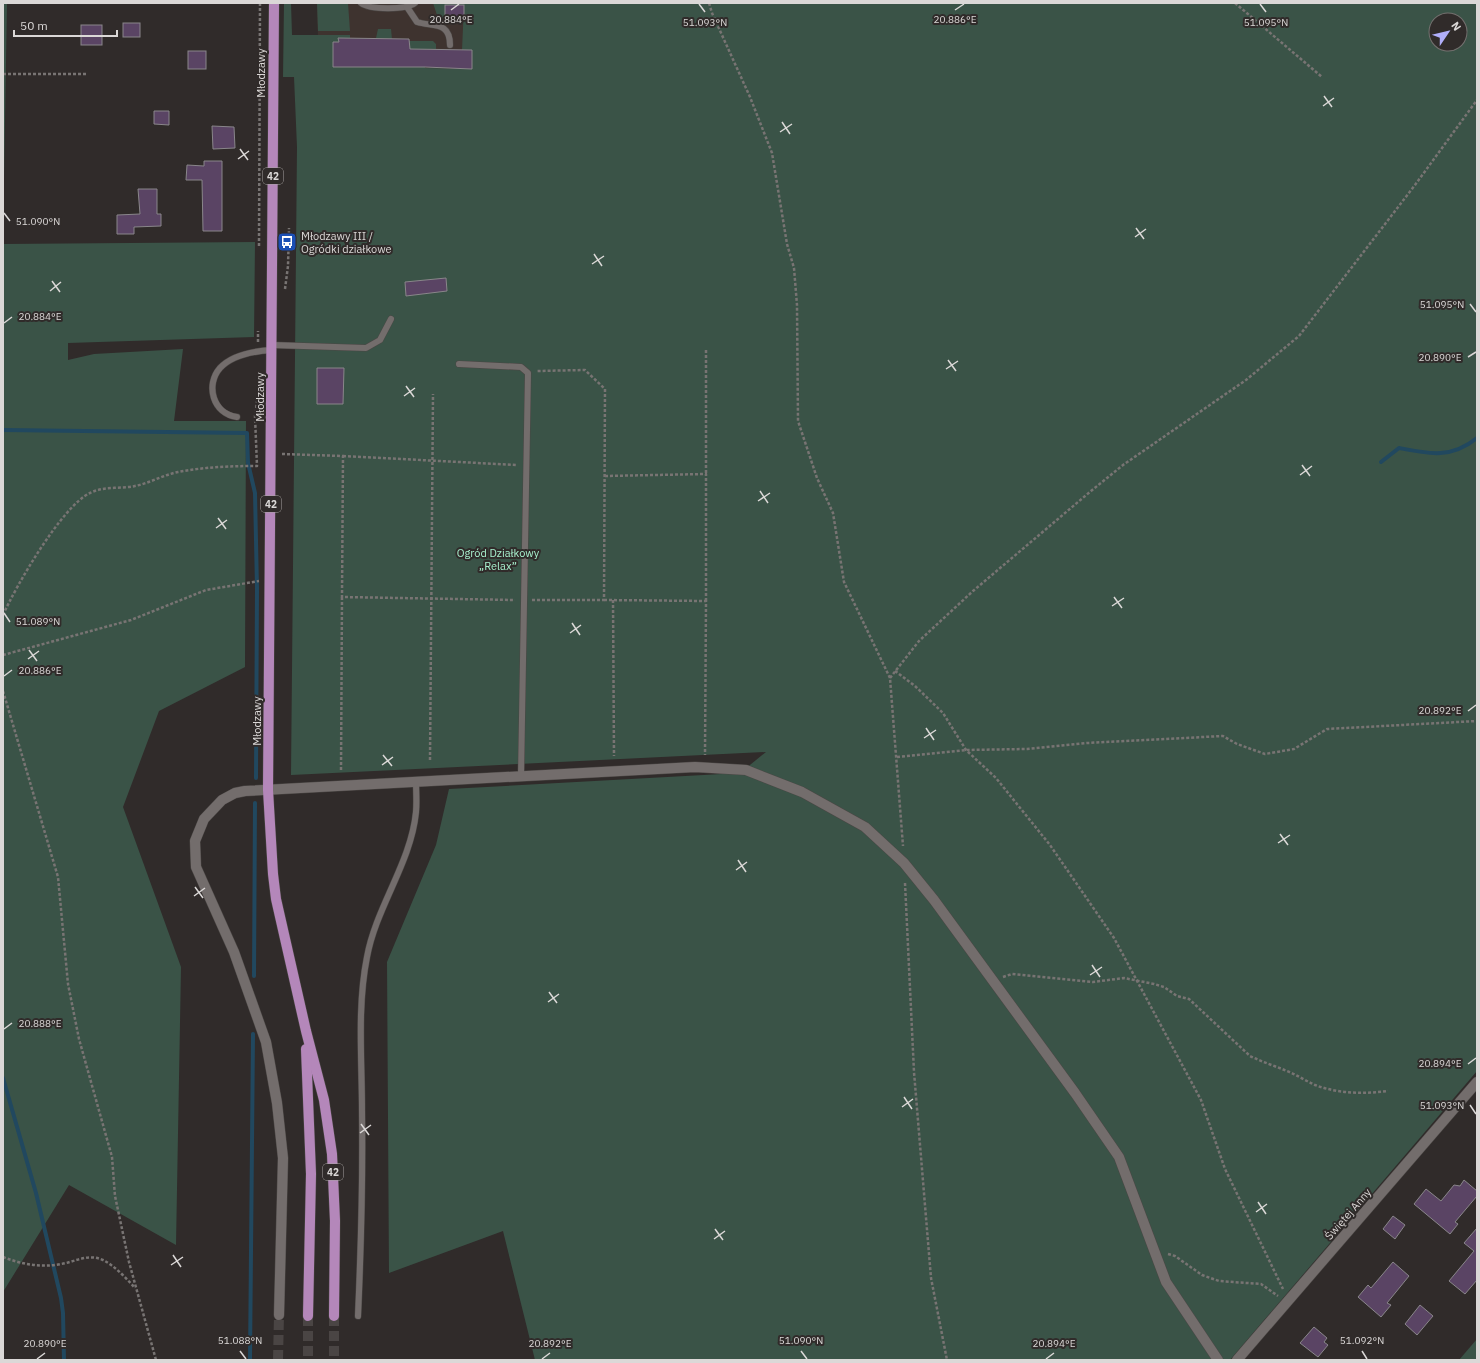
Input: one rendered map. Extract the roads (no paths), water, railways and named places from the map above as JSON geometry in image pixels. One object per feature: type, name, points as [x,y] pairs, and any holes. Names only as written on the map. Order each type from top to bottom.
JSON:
[{"type":"main road","name":"Młodzawy","points":[[268,790],[274,3]]},
{"type":"main road","name":"42","points":[[268,790],[272,874],[276,900],[306,1031],[324,1100],[332,1154],[335,1221],[334,1316]]},
{"type":"main road","name":"42","points":[[306,1031],[311,1174],[308,1316]]},
{"type":"street","points":[[279,1315],[283,1158],[277,1103],[266,1042],[234,952],[196,867],[195,841],[204,819],[222,800],[240,792],[416,781],[695,767],[746,770],[802,792],[865,827],[904,863],[934,900],[994,982],[1075,1093],[1119,1157],[1166,1282],[1218,1360]]},
{"type":"street","name":"Świętej Anny","points":[[1237,1360],[1477,1082]]},
{"type":"lane","points":[[361,3],[370,8],[407,7],[415,3]]},
{"type":"lane","points":[[407,7],[417,22],[438,25],[446,31],[450,36],[450,44]]},
{"type":"lane","points":[[237,417],[227,416],[220,410],[216,404],[213,394],[214,378],[220,368],[231,360],[272,347],[366,348],[380,340],[391,319]]},
{"type":"lane","points":[[459,364],[521,367],[526,371],[521,776]]},
{"type":"lane","points":[[358,1316],[363,1200],[363,987],[367,957],[375,929],[405,854],[412,831],[416,812],[416,781]]},
{"type":"waterway","points":[[3,430],[247,433],[248,463],[255,493],[257,588],[256,778]]},
{"type":"waterway","points":[[1381,462],[1399,448],[1430,453],[1449,452],[1467,445],[1477,438]]},
{"type":"waterway","points":[[254,976],[255,803]]},
{"type":"waterway","points":[[250,1360],[253,1034]]},
{"type":"waterway","points":[[3,1078],[36,1193],[61,1298],[63,1313],[64,1360]]},
{"type":"tunnel","points":[[278,1360],[279,1315]]},
{"type":"tunnel","points":[[308,1316],[308,1360]]},
{"type":"tunnel","points":[[334,1316],[334,1360]]},
{"type":"place","name":"Młodzawy III / Ogródki działkowe","points":[[287,242]]},
{"type":"park label","name":"Ogród Działkowy „Relax”","points":[[498,559]]}]
